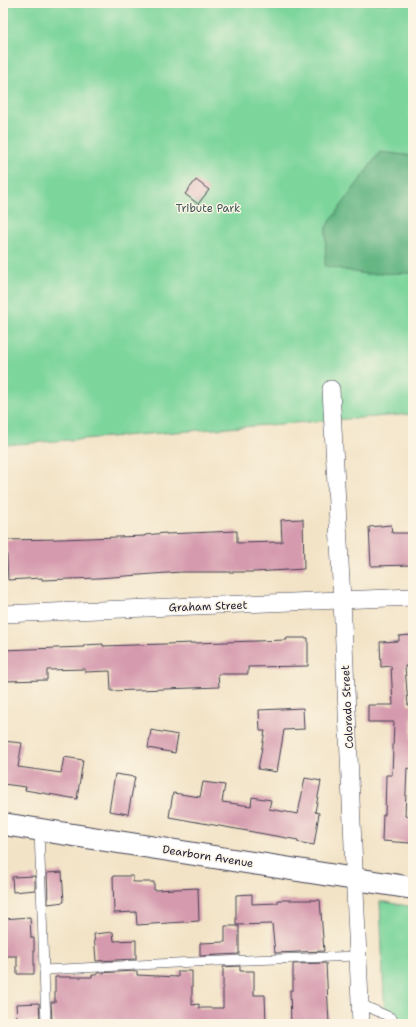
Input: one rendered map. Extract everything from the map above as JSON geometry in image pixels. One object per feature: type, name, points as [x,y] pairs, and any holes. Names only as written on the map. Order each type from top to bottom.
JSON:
[{"type":"street","name":"Colorado Street","points":[[330,389],[342,600],[362,1024]]},
{"type":"street","name":"Graham Street","points":[[3,614],[413,597]]},
{"type":"street","name":"Dearborn Avenue","points":[[3,824],[413,888]]},
{"type":"lane","points":[[39,829],[46,1024]]},
{"type":"lane","points":[[44,970],[194,962],[358,956]]},
{"type":"lane","points":[[361,1004],[392,1018],[394,1024]]},
{"type":"green space","name":"Tribute Park","points":[[3,3],[413,3],[413,414],[3,445]]},
{"type":"green space","points":[[380,152],[413,156],[413,273],[365,274],[325,266],[326,227]]},
{"type":"green space","points":[[380,901],[413,907],[413,1024],[385,1024]]},
{"type":"building","points":[[196,180],[209,190],[198,204],[185,194]]},
{"type":"building","points":[[303,519],[304,569],[254,572],[181,572],[98,578],[42,580],[42,578],[8,580],[6,540],[145,536],[166,533],[237,531],[237,543],[282,542],[281,520]]},
{"type":"building","points":[[391,525],[392,533],[413,533],[413,565],[371,566],[369,527]]},
{"type":"building","points":[[413,635],[413,666],[405,666],[408,705],[412,705],[411,739],[413,739],[413,769],[407,768],[405,816],[412,817],[410,843],[382,841],[383,815],[385,815],[386,775],[392,775],[394,722],[368,722],[368,705],[393,705],[391,666],[381,667],[380,642],[399,641],[399,636]]},
{"type":"building","points":[[286,638],[308,638],[308,666],[248,667],[248,674],[218,674],[219,687],[111,691],[110,671],[85,672],[85,669],[47,670],[47,680],[3,681],[3,650],[84,647],[84,645],[103,644],[103,646],[287,640]]},
{"type":"building","points":[[303,708],[304,729],[284,730],[277,772],[258,769],[265,731],[260,731],[259,710]]},
{"type":"building","points":[[151,730],[178,735],[175,753],[148,748]]},
{"type":"building","points":[[3,741],[22,743],[18,767],[61,773],[64,757],[83,760],[77,799],[25,790],[26,787],[3,784]]},
{"type":"building","points":[[115,774],[135,777],[128,814],[109,811]]},
{"type":"building","points":[[305,778],[321,781],[315,812],[319,813],[314,845],[297,842],[298,840],[169,817],[173,793],[200,797],[203,782],[225,785],[222,802],[251,806],[252,797],[271,800],[269,809],[298,814]]},
{"type":"building","points":[[62,872],[64,902],[48,904],[47,873]]},
{"type":"building","points":[[35,876],[35,890],[13,892],[12,877]]},
{"type":"building","points":[[113,876],[133,876],[133,882],[154,882],[154,890],[198,888],[199,921],[137,925],[136,912],[114,913]]},
{"type":"building","points":[[252,894],[252,904],[278,903],[278,900],[320,900],[324,951],[275,953],[272,924],[236,925],[236,895]]},
{"type":"building","points":[[30,917],[31,938],[34,938],[34,974],[17,974],[17,956],[3,956],[3,919]]},
{"type":"building","points":[[225,926],[239,926],[239,954],[200,956],[200,943],[225,942]]},
{"type":"building","points":[[113,932],[114,941],[136,940],[136,959],[96,961],[94,934]]},
{"type":"building","points":[[326,963],[329,1024],[291,1024],[290,990],[293,990],[293,964]]},
{"type":"building","points":[[240,966],[240,971],[254,971],[254,995],[265,995],[266,1024],[55,1024],[54,1020],[52,1020],[51,1002],[55,1002],[55,977],[92,977],[92,975],[97,975],[97,973],[137,971],[137,975],[178,977],[178,971],[192,971],[192,1005],[199,1004],[199,1008],[223,1008],[223,967]]},
{"type":"building","points":[[39,1003],[40,1020],[17,1022],[16,1004]]}]
